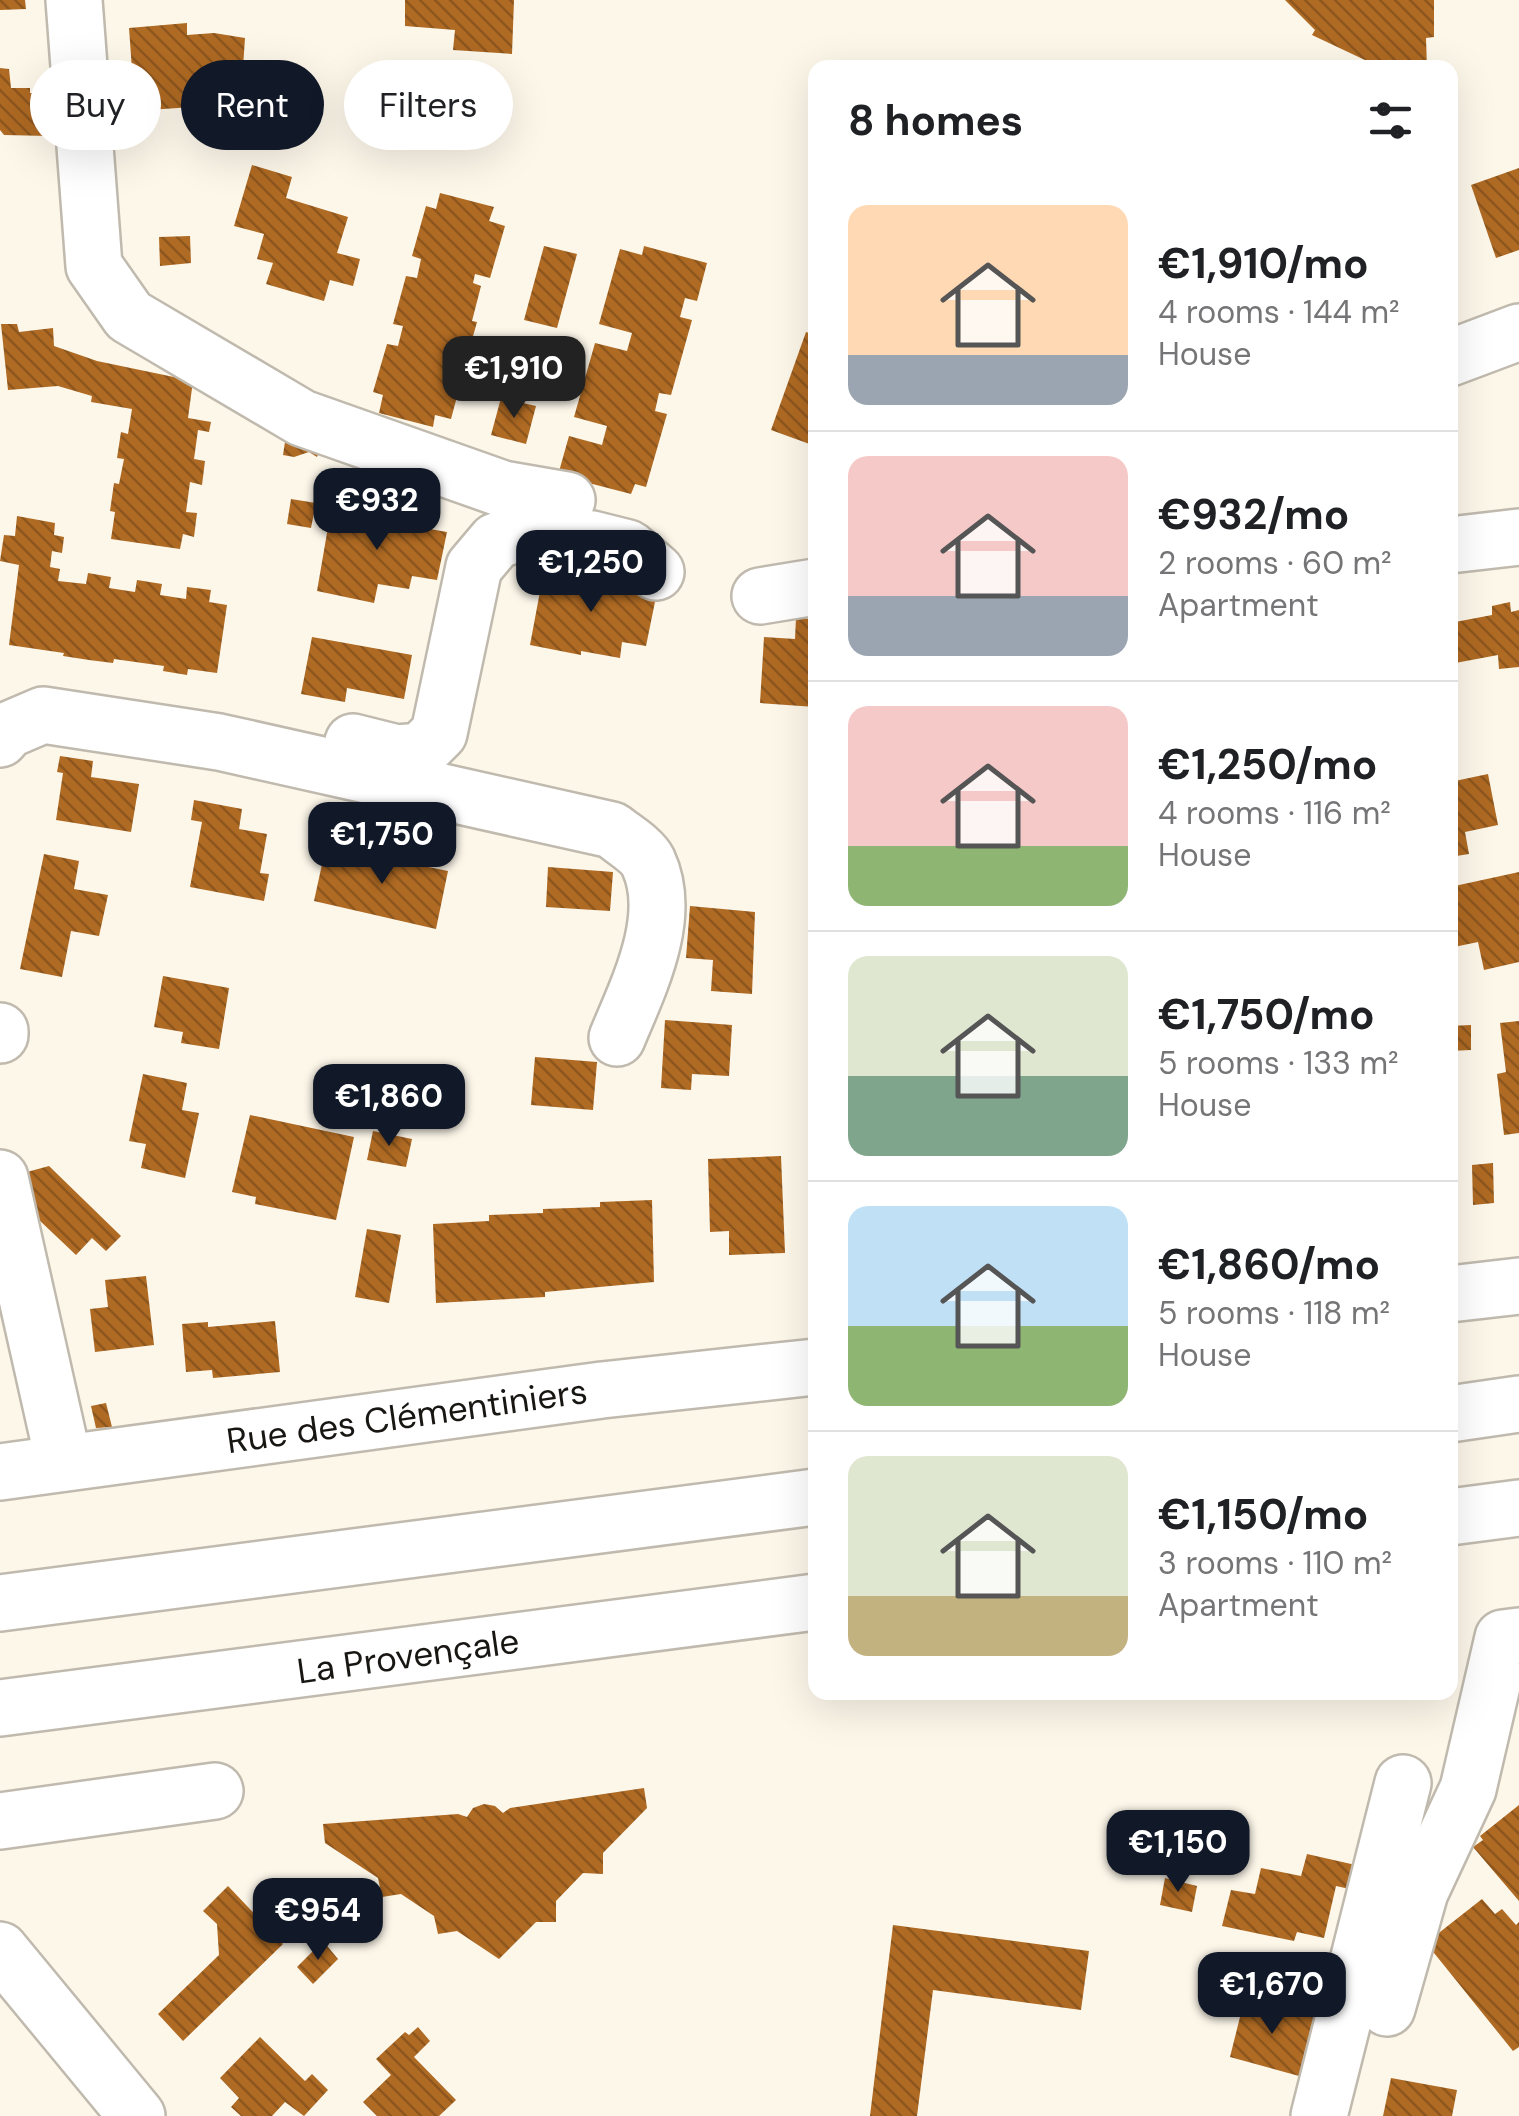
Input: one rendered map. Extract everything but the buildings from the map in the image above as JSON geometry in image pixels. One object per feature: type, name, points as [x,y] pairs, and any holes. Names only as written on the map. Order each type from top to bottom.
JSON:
[{"type":"main road","points":[[74,0],[94,266],[129,316],[302,418],[502,488],[567,500]]},
{"type":"main road","points":[[1458,355],[1519,332]]},
{"type":"main road","points":[[219,742],[262,727],[299,729],[397,753],[421,750],[439,733],[474,567],[496,541],[528,530],[592,539],[628,548],[656,572]]},
{"type":"main road","points":[[1458,545],[1519,537]]},
{"type":"main road","points":[[760,596],[808,589]]},
{"type":"main road","points":[[14,720],[219,742],[612,830],[647,859],[656,892],[652,954],[618,1038]]},
{"type":"main road","points":[[0,1178],[64,1463]]},
{"type":"main road","points":[[1458,1293],[1519,1286]]},
{"type":"main road","name":"Rue des Clémentiniers","points":[[0,1472],[602,1390],[808,1367]]},
{"type":"main road","points":[[1458,1413],[1519,1404]]},
{"type":"main road","points":[[0,1603],[808,1498]]},
{"type":"main road","points":[[1458,1516],[1519,1508]]},
{"type":"main road","name":"La Provençale","points":[[0,1708],[808,1603]]},
{"type":"main road","points":[[1387,2008],[1420,1892],[1468,1789],[1511,1637]]},
{"type":"main road","points":[[1319,2116],[1403,1783]]},
{"type":"main road","points":[[0,1822],[215,1791]]},
{"type":"main road","points":[[0,1950],[117,2109]]}]
